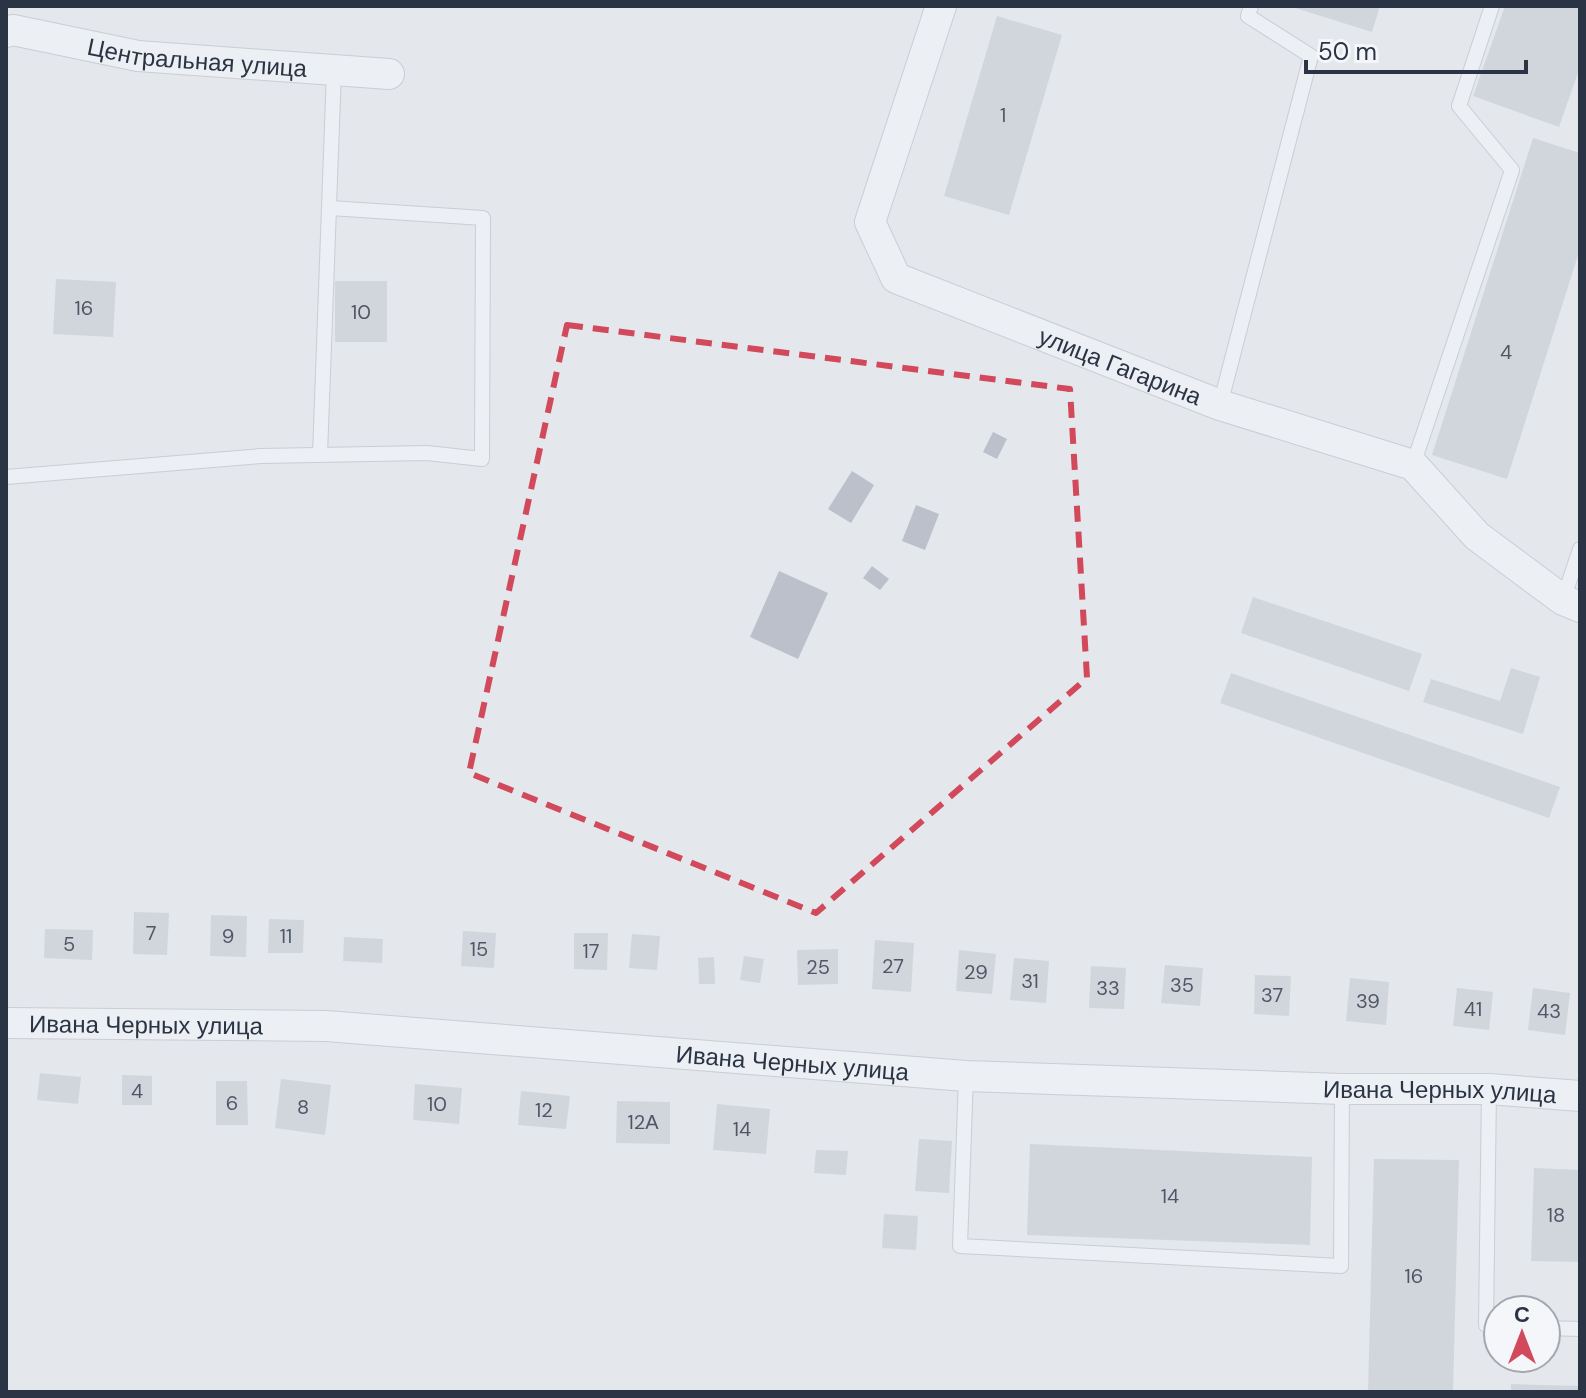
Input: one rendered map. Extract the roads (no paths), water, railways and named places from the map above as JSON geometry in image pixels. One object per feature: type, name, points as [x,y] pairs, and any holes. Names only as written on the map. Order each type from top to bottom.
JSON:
[{"type":"street","name":"улица Гагарина","points":[[941,6],[870,222],[896,278],[1220,405],[1413,465]]},
{"type":"street","name":"Центральная улица","points":[[6,32],[13,30],[138,56],[389,74]]},
{"type":"street","points":[[1413,465],[1477,536],[1572,603]]},
{"type":"street","name":"Ивана Черных улица","points":[[6,1023],[326,1026],[966,1076],[1342,1089],[1489,1089],[1580,1096]]},
{"type":"lane","points":[[1220,405],[1311,56],[1248,16],[1251,6]]},
{"type":"lane","points":[[1413,465],[1512,170],[1459,106],[1492,6]]},
{"type":"lane","points":[[320,455],[334,70]]},
{"type":"lane","points":[[6,477],[261,456],[427,453],[482,459],[483,218],[330,208]]},
{"type":"lane","points":[[1572,603],[1580,549]]},
{"type":"lane","points":[[966,1076],[960,1246],[1341,1266],[1342,1089]]},
{"type":"lane","points":[[1486,1294],[1489,1089]]}]
